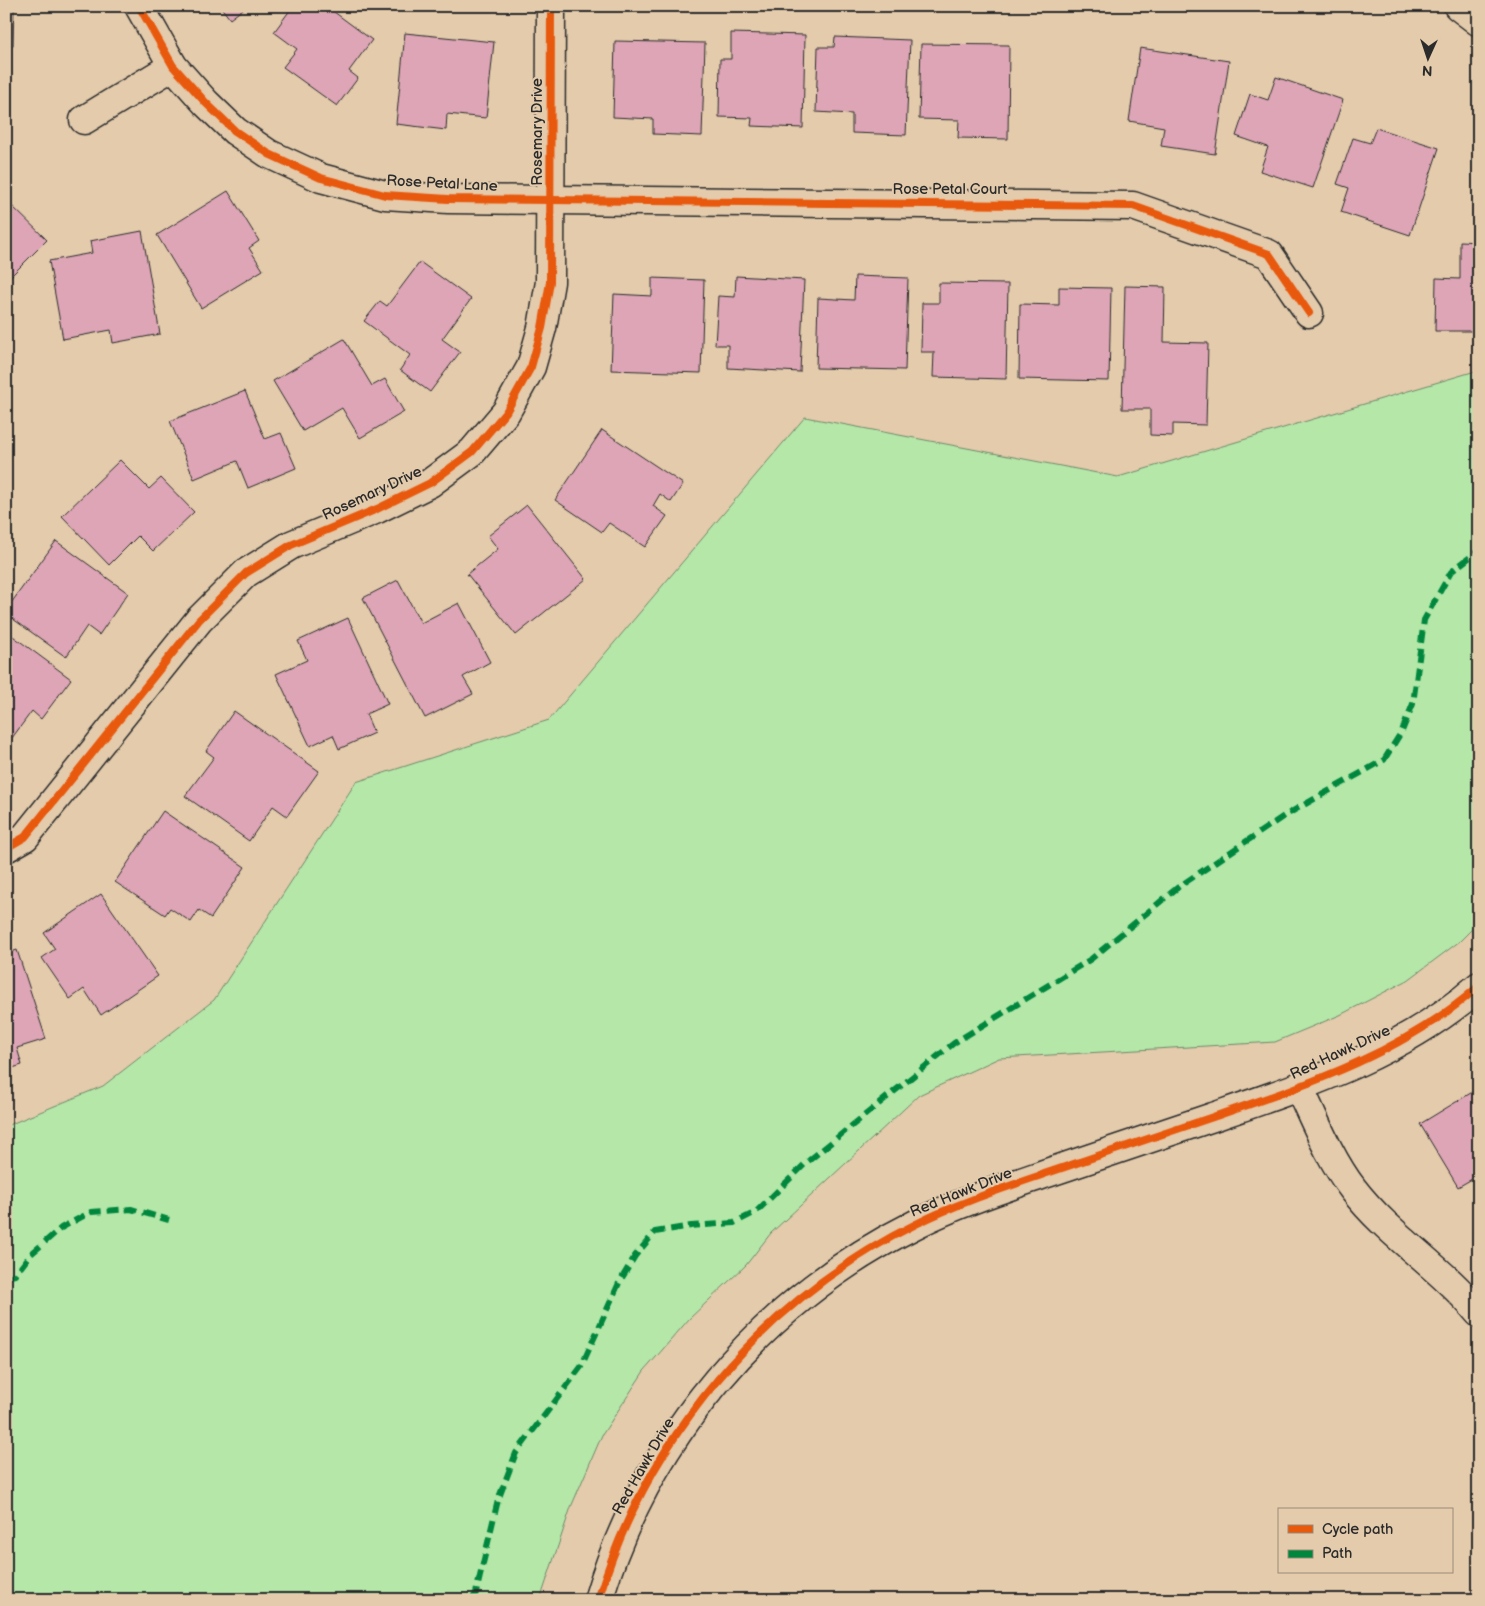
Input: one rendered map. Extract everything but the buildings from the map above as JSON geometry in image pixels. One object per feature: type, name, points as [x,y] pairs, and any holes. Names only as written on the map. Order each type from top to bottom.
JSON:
[{"type":"street","name":"Rose Petal Lane","points":[[139,6],[173,66],[206,103],[235,131],[269,154],[321,178],[385,195],[448,199],[551,200]]},
{"type":"street","name":"Rosemary Drive","points":[[6,848],[25,837],[198,620],[246,573],[291,545],[377,509],[430,483],[472,452],[506,412],[531,367],[542,328],[550,282],[551,6]]},
{"type":"street","points":[[1458,6],[1479,22]]},
{"type":"street","points":[[84,120],[173,66]]},
{"type":"street","name":"Rose Petal Court","points":[[551,200],[1133,206],[1269,254],[1310,313]]},
{"type":"street","name":"Red Hawk Drive","points":[[598,1600],[609,1562],[632,1509],[680,1426],[714,1382],[749,1346],[788,1308],[831,1275],[917,1224],[976,1198],[1300,1087],[1356,1063],[1413,1033],[1479,986]]},
{"type":"street","points":[[1300,1087],[1336,1161],[1352,1188],[1389,1230],[1443,1275],[1479,1313]]},
{"type":"green space","points":[[1479,370],[1479,922],[1460,941],[1408,980],[1340,1015],[1275,1042],[999,1058],[919,1095],[771,1233],[746,1265],[689,1319],[644,1371],[602,1435],[571,1507],[540,1600],[6,1600],[6,1126],[103,1086],[214,1000],[356,782],[549,720],[805,417],[1118,477]]},
{"type":"marked path","points":[[472,1600],[476,1593],[498,1500],[516,1453],[581,1367],[619,1283],[635,1256],[655,1232],[691,1226],[734,1223],[756,1212],[807,1162],[954,1043],[1091,959],[1177,888],[1284,816],[1384,760],[1402,731],[1413,704],[1424,620],[1451,572],[1479,550]]},
{"type":"marked path","points":[[6,1277],[15,1275],[31,1254],[61,1228],[91,1212],[131,1209],[169,1220]]},
{"type":"cycle path","points":[[139,6],[173,66],[206,103],[235,131],[269,154],[321,178],[385,195],[448,199],[1133,206],[1269,254],[1309,313]]},
{"type":"cycle path","points":[[6,848],[25,837],[199,620],[246,573],[291,545],[377,509],[430,483],[472,452],[506,412],[531,367],[542,328],[550,282],[551,6]]},
{"type":"cycle path","points":[[598,1600],[619,1540],[647,1483],[680,1429],[718,1379],[761,1333],[809,1292],[860,1255],[916,1224],[967,1202],[1213,1117],[1353,1065],[1419,1030],[1450,1010],[1479,986]]}]
